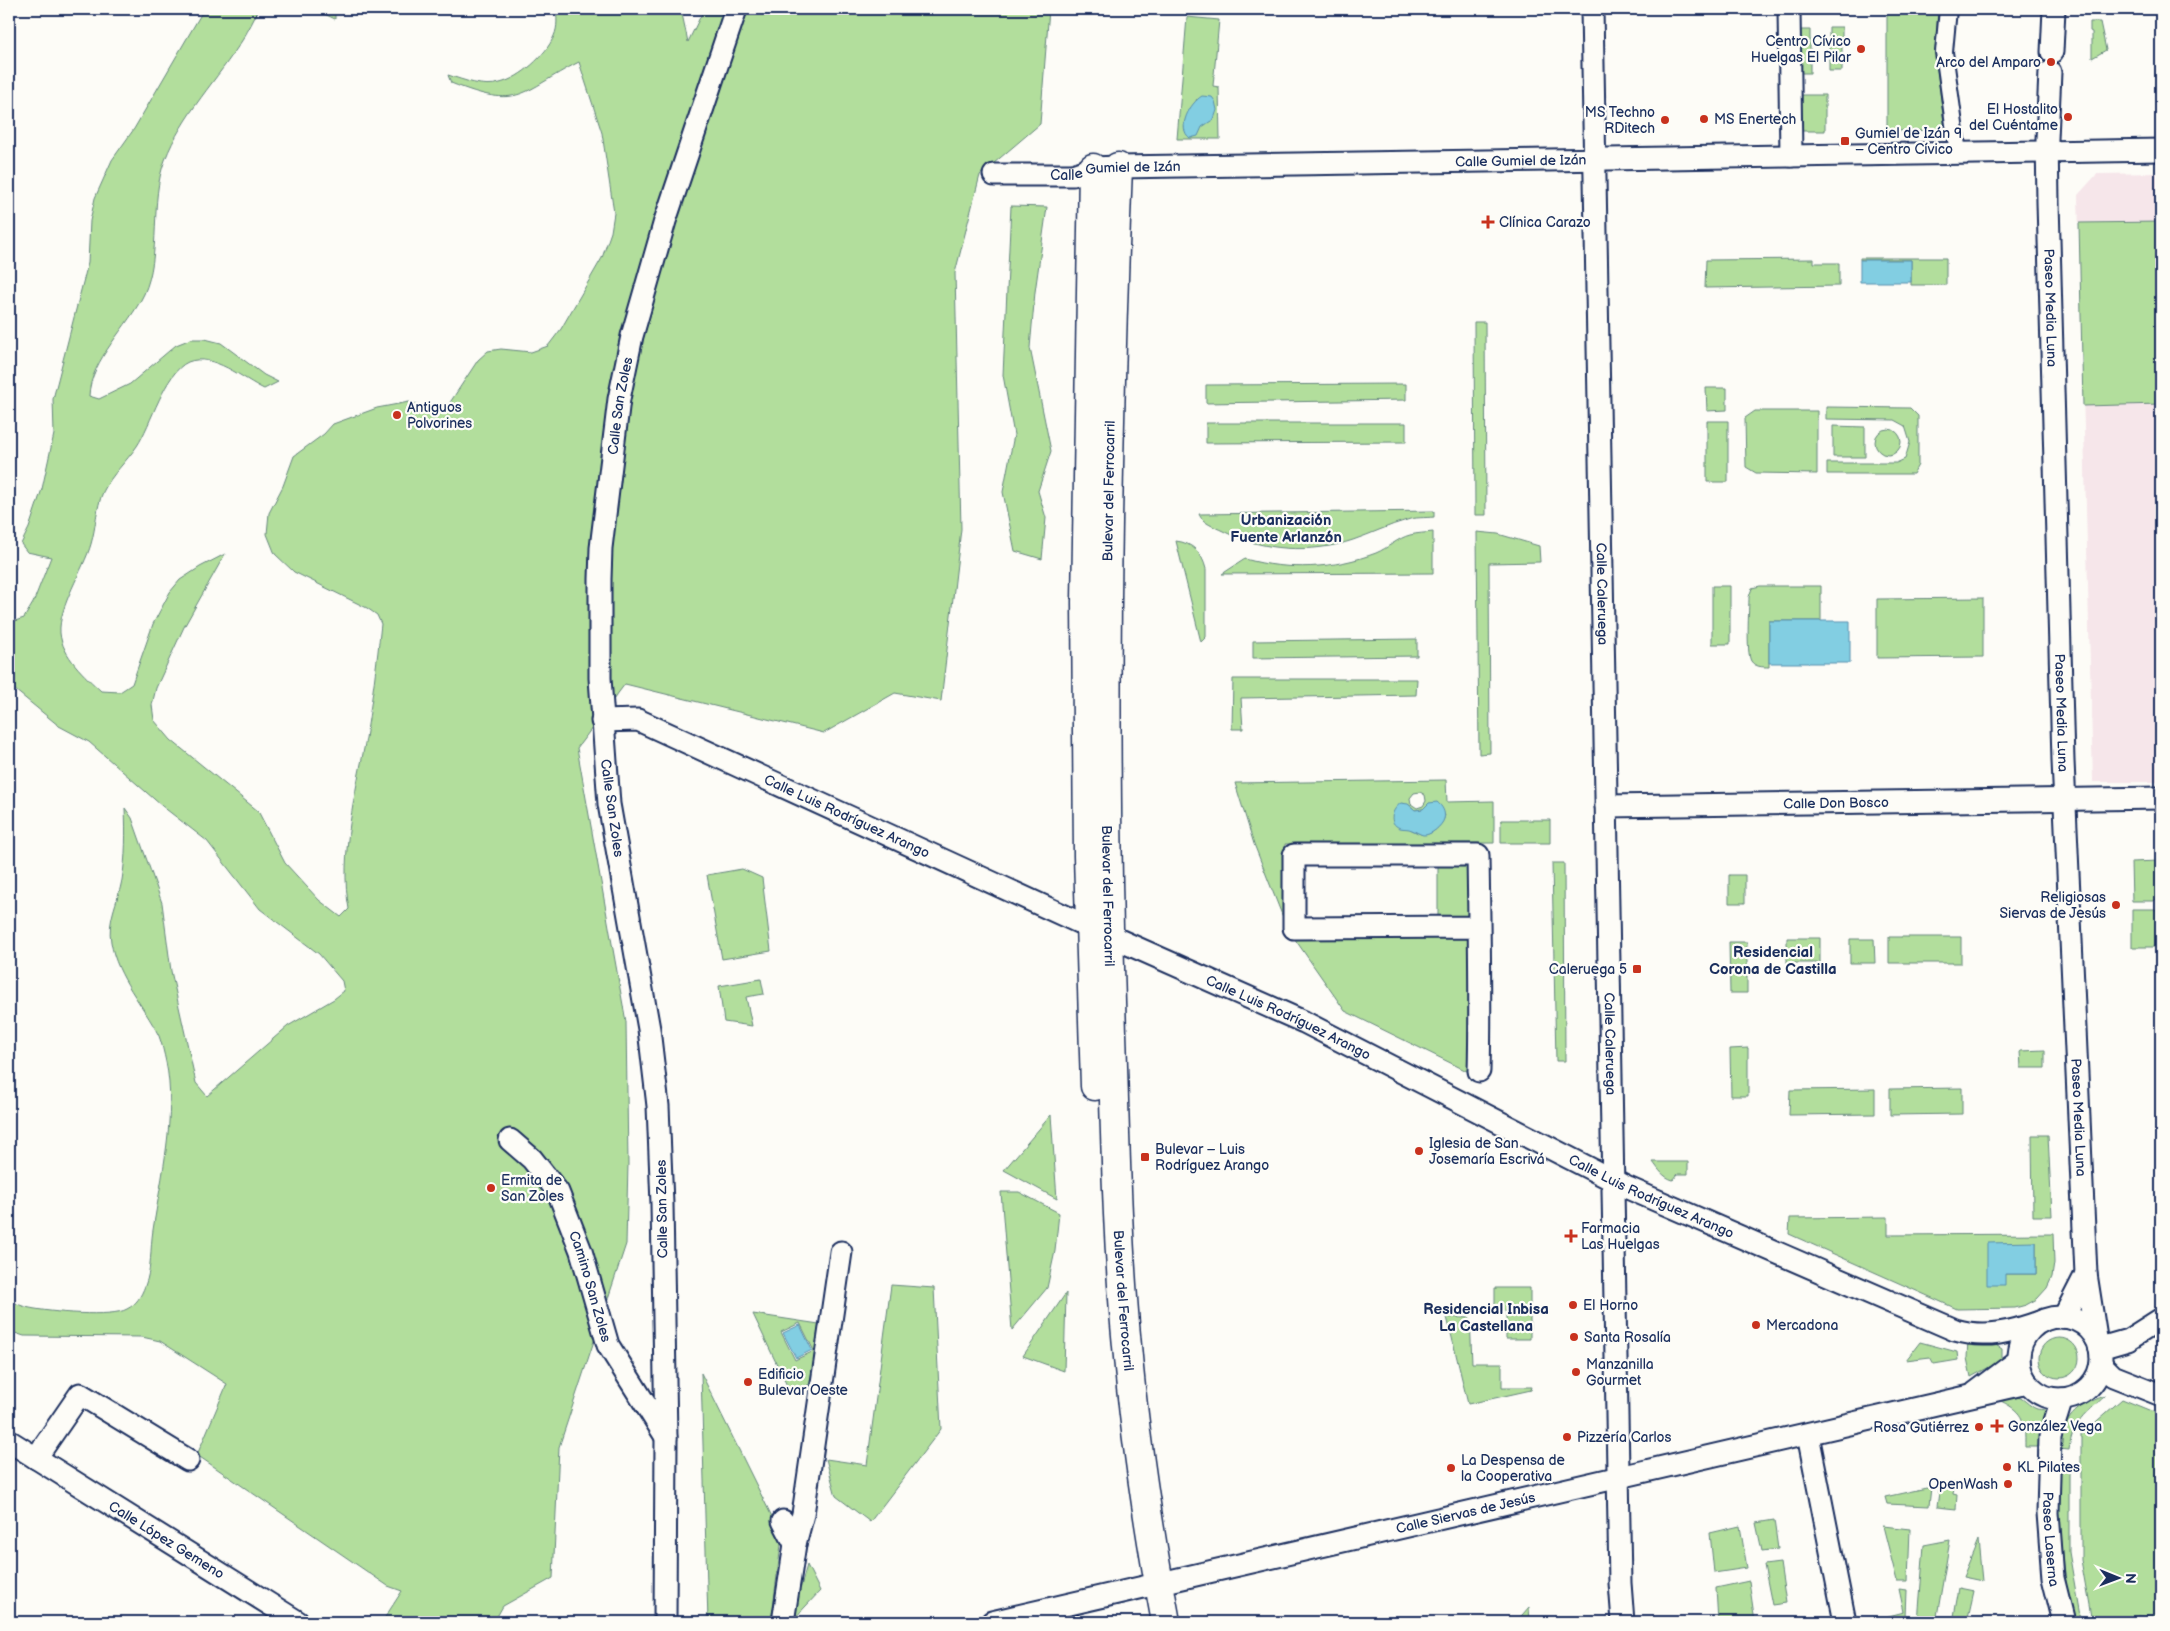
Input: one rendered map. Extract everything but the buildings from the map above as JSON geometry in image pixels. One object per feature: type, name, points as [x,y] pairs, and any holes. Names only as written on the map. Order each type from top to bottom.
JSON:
[{"type":"main road","name":"Bulevar del Ferrocarril","points":[[1106,168],[1086,602],[1100,931],[1102,1228],[1110,1348],[1123,1467],[1150,1586],[1166,1622]]},
{"type":"main road","name":"Bulevar del Ferrocarril","points":[[1147,1622],[1150,1586]]},
{"type":"street","name":"Calle San Zoles","points":[[665,1622],[666,1437],[658,1106],[649,1029],[609,804],[600,678],[601,548],[624,370],[638,311],[736,9]]},
{"type":"street","name":"Calle Caleruega","points":[[1592,9],[1620,1583],[1623,1622]]},
{"type":"street","points":[[1789,9],[1791,156]]},
{"type":"street","points":[[1948,9],[1944,52],[1958,153]]},
{"type":"street","name":"Paseo Media Luna","points":[[2054,9],[2047,152],[2065,798],[2086,1274],[2099,1350]]},
{"type":"street","name":"Calle Gumiel de Izán","points":[[994,175],[1073,174],[1106,168],[2161,150]]},
{"type":"street","name":"Calle Luis Rodríguez Arango","points":[[602,720],[638,720],[1304,1022],[1628,1188],[1955,1330],[1968,1334],[1989,1335],[2013,1332],[2042,1321]]},
{"type":"street","name":"Calle Don Bosco","points":[[1606,806],[2161,798]]},
{"type":"street","points":[[1479,927],[1294,928],[1294,855],[1478,855],[1479,927],[1479,1071]]},
{"type":"street","name":"Camino San Zoles","points":[[510,1140],[532,1159],[558,1192],[581,1251],[608,1345],[666,1437]]},
{"type":"street","points":[[783,1622],[794,1544],[803,1514],[841,1252]]},
{"type":"street","name":"Paseo Media Luna","points":[[2064,1317],[2086,1274]]},
{"type":"street","points":[[2099,1350],[2096,1377],[2090,1386],[2080,1394],[2062,1399],[2041,1395],[2028,1383],[2022,1372],[2019,1360],[2020,1348],[2032,1328],[2042,1321],[2064,1317],[2082,1324],[2099,1350],[2113,1376],[2161,1395]]},
{"type":"street","points":[[2099,1350],[2128,1340],[2161,1319]]},
{"type":"street","name":"Calle Siervas de Jesús","points":[[1969,1398],[2019,1360]]},
{"type":"street","name":"Calle Siervas de Jesús","points":[[992,1622],[2028,1383]]},
{"type":"street","points":[[36,1458],[80,1394],[188,1460]]},
{"type":"street","name":"Paseo Laserna","points":[[2062,1399],[2050,1437],[2048,1513],[2053,1578],[2064,1622]]},
{"type":"street","points":[[1808,1435],[1845,1622]]},
{"type":"street","name":"Calle López Gemeno","points":[[9,1442],[298,1622]]},
{"type":"street","points":[[783,1521],[794,1544]]},
{"type":"shaded area","points":[[2161,173],[2161,782],[2093,782],[2078,195],[2097,174]]},
{"type":"green space","points":[[204,9],[259,9],[243,39],[191,112],[172,144],[160,176],[157,193],[153,262],[149,279],[144,294],[137,306],[96,369],[89,396],[99,399],[130,384],[176,345],[191,339],[205,339],[221,343],[264,375],[278,382],[264,389],[228,368],[198,360],[188,362],[172,376],[137,446],[103,492],[88,554],[67,600],[60,623],[60,633],[65,650],[88,679],[101,691],[120,692],[132,684],[153,624],[170,592],[180,580],[225,554],[184,627],[156,688],[152,705],[154,720],[171,740],[258,811],[285,863],[319,900],[341,917],[349,909],[346,888],[347,845],[366,738],[381,624],[377,615],[367,608],[294,572],[275,554],[267,534],[269,513],[283,486],[294,456],[324,434],[333,424],[377,408],[409,402],[421,405],[430,412],[438,412],[447,407],[478,360],[488,351],[501,349],[531,352],[548,346],[561,329],[602,258],[611,232],[614,213],[602,133],[579,62],[531,89],[507,97],[492,96],[451,83],[448,75],[487,85],[500,83],[516,76],[532,65],[550,43],[556,29],[556,9],[681,9],[688,42],[704,9],[1049,9],[1040,124],[980,175],[955,273],[961,529],[941,701],[895,693],[824,733],[625,684],[577,748],[626,1022],[628,1164],[626,1244],[559,1447],[553,1578],[503,1606],[494,1622],[382,1622],[402,1591],[388,1586],[197,1455],[227,1384],[160,1341],[142,1337],[24,1336],[9,1331],[9,1301],[27,1307],[51,1311],[95,1314],[119,1312],[133,1305],[138,1299],[145,1286],[149,1272],[153,1230],[167,1146],[170,1103],[169,1082],[159,1036],[125,979],[114,955],[111,942],[110,926],[122,880],[124,862],[125,808],[132,818],[162,903],[171,971],[196,1083],[207,1096],[288,1026],[344,991],[342,981],[319,954],[260,909],[207,841],[162,806],[89,742],[59,726],[9,685],[9,623],[24,618],[33,603],[51,557],[27,552],[21,544],[29,528],[42,489],[54,434],[53,399],[88,263],[90,221],[95,198],[112,160],[134,129]]},
{"type":"green space","points":[[314,9],[335,9],[335,19]]},
{"type":"green space","points":[[1887,9],[1938,9],[1935,54],[1945,130],[1887,131]]},
{"type":"green space","points":[[1187,17],[1219,20],[1213,86],[1219,87],[1220,139],[1177,139]],"holes":[[[1197,99],[1204,125],[1202,127],[1184,123]]]},
{"type":"green space","points":[[2090,22],[2100,22],[2106,50],[2092,58],[2092,32],[2090,31]]},
{"type":"green space","points":[[1829,27],[1842,27],[1842,71],[1829,71]]},
{"type":"green space","points":[[1795,30],[1810,30],[1810,73],[1796,73]]},
{"type":"green space","points":[[1796,95],[1825,95],[1825,131],[1796,131]]},
{"type":"green space","points":[[1011,206],[1047,207],[1035,292],[1030,348],[1051,451],[1038,491],[1046,518],[1042,559],[1015,551],[1003,492],[1014,435],[1003,375]]},
{"type":"green space","points":[[2161,222],[2161,404],[2083,406],[2079,223]]},
{"type":"green space","points":[[1860,258],[1946,258],[1946,285],[1911,285],[1911,260],[1860,260]]},
{"type":"green space","points":[[1814,259],[1814,263],[1839,263],[1839,286],[1705,288],[1706,260]]},
{"type":"green space","points":[[1474,322],[1485,322],[1486,515],[1475,515]]},
{"type":"green space","points":[[1406,384],[1406,400],[1206,403],[1206,385]]},
{"type":"green space","points":[[1706,388],[1727,388],[1727,410],[1707,411]]},
{"type":"green space","points":[[1826,407],[1910,408],[1918,416],[1918,465],[1913,474],[1827,474],[1827,463],[1896,463],[1905,459],[1910,442],[1905,426],[1894,420],[1826,419]]},
{"type":"green space","points":[[1755,411],[1817,411],[1817,474],[1756,473],[1746,467],[1745,418]]},
{"type":"green space","points":[[1707,421],[1728,421],[1728,482],[1707,482]]},
{"type":"green space","points":[[1206,423],[1406,423],[1406,442],[1206,443]]},
{"type":"green space","points":[[1833,426],[1865,427],[1865,457],[1833,457]]},
{"type":"green space","points":[[1888,429],[1897,433],[1901,442],[1897,451],[1888,455],[1879,451],[1875,442],[1879,433]]},
{"type":"green space","points":[[1434,511],[1434,517],[1410,519],[1353,540],[1304,549],[1270,546],[1238,538],[1209,524],[1199,514]]},
{"type":"green space","points":[[1433,532],[1433,573],[1222,574],[1245,559],[1294,567],[1344,562],[1376,553],[1406,536]]},
{"type":"green space","points":[[1477,532],[1498,534],[1539,546],[1540,562],[1489,563],[1490,753],[1479,754]]},
{"type":"green space","points":[[1176,541],[1187,544],[1196,550],[1202,558],[1206,569],[1206,637],[1201,642]]},
{"type":"green space","points":[[1712,586],[1730,586],[1730,644],[1712,644]]},
{"type":"green space","points":[[1760,586],[1821,586],[1821,621],[1769,621],[1769,667],[1753,663],[1749,656],[1748,640],[1749,597],[1752,588]]},
{"type":"green space","points":[[1983,598],[1983,657],[1877,658],[1877,599]]},
{"type":"green space","points":[[1417,639],[1417,656],[1253,658],[1253,641]]},
{"type":"green space","points":[[1233,679],[1417,679],[1416,695],[1241,698],[1243,729],[1232,729]]},
{"type":"green space","points":[[1446,780],[1447,802],[1494,801],[1494,843],[1285,844],[1286,925],[1254,844],[1235,783]],"holes":[[[1420,792],[1425,795],[1426,801],[1423,806],[1417,808],[1411,804],[1410,798],[1414,793]],[[1429,803],[1445,815],[1442,822],[1429,834],[1421,834],[1410,829],[1408,804],[1415,810],[1423,809]]]},
{"type":"green space","points":[[1501,820],[1550,820],[1550,843],[1501,843]]},
{"type":"green space","points":[[2160,861],[2161,894],[2154,901],[2132,901],[2131,862]]},
{"type":"green space","points":[[1552,863],[1564,863],[1565,1061],[1556,1061]]},
{"type":"green space","points":[[1438,865],[1471,865],[1471,921],[1438,920]]},
{"type":"green space","points":[[742,869],[762,878],[771,951],[722,959],[707,875]]},
{"type":"green space","points":[[1729,875],[1745,875],[1745,903],[1729,903]]},
{"type":"green space","points":[[2132,909],[2155,909],[2161,915],[2161,947],[2132,947]]},
{"type":"green space","points":[[1471,934],[1473,1074],[1345,1011],[1292,935]]},
{"type":"green space","points":[[1889,937],[1961,937],[1961,963],[1889,963]]},
{"type":"green space","points":[[1787,938],[1820,938],[1820,963],[1787,963]]},
{"type":"green space","points":[[1850,939],[1874,939],[1875,963],[1850,963]]},
{"type":"green space","points":[[1729,942],[1747,942],[1747,993],[1730,993]]},
{"type":"green space","points":[[761,979],[764,994],[746,997],[752,1026],[724,1022],[719,986]]},
{"type":"green space","points":[[1748,1048],[1748,1096],[1731,1096],[1730,1049]]},
{"type":"green space","points":[[2045,1050],[2045,1068],[2021,1068],[2020,1051]]},
{"type":"green space","points":[[1962,1088],[1962,1114],[1890,1115],[1890,1089]]},
{"type":"green space","points":[[1875,1089],[1875,1114],[1789,1115],[1790,1090]]},
{"type":"green space","points":[[1051,1115],[1057,1199],[1004,1170]]},
{"type":"green space","points":[[2032,1135],[2048,1135],[2052,1216],[2033,1216]]},
{"type":"green space","points":[[1653,1162],[1688,1162],[1688,1174],[1678,1174],[1673,1180],[1670,1179]]},
{"type":"green space","points":[[1001,1192],[1019,1192],[1059,1213],[1055,1251],[1047,1288],[1012,1330]]},
{"type":"green space","points":[[1888,1217],[1888,1235],[2053,1234],[2054,1263],[2052,1277],[2047,1288],[2037,1299],[2026,1305],[2015,1308],[1957,1309],[1789,1234],[1790,1218]],"holes":[[[2036,1242],[2036,1274],[2005,1274]]]},
{"type":"green space","points":[[891,1285],[934,1288],[941,1429],[870,1522],[836,1496],[826,1459],[867,1465]]},
{"type":"green space","points":[[1495,1288],[1530,1288],[1530,1339],[1506,1339],[1506,1311],[1495,1310]]},
{"type":"green space","points":[[1066,1293],[1064,1371],[1023,1356]]},
{"type":"green space","points":[[753,1314],[819,1324],[810,1384],[791,1394]],"holes":[[[800,1323],[814,1351],[795,1360],[781,1332]]]},
{"type":"green space","points":[[1447,1317],[1470,1318],[1472,1363],[1502,1363],[1502,1387],[1532,1387],[1531,1390],[1468,1404]]},
{"type":"green space","points":[[2059,1338],[2073,1344],[2079,1358],[2073,1372],[2059,1378],[2045,1372],[2039,1358],[2045,1344]]},
{"type":"green space","points":[[1968,1339],[1994,1344],[2002,1349],[2002,1360],[1971,1377],[1967,1358]]},
{"type":"green space","points":[[1920,1342],[1957,1352],[1958,1360],[1934,1364],[1930,1357],[1906,1360]]},
{"type":"green space","points":[[701,1373],[782,1537],[771,1622],[708,1622]]},
{"type":"green space","points":[[2014,1396],[2021,1398],[2034,1408],[2049,1412],[2038,1447],[2025,1447],[2025,1431],[2022,1419],[2015,1410],[2001,1401]]},
{"type":"green space","points":[[2105,1396],[2077,1425],[2073,1432],[2069,1450],[2059,1449],[2064,1429],[2072,1415],[2085,1404]]},
{"type":"green space","points":[[2122,1399],[2161,1415],[2161,1618],[2139,1616],[2138,1622],[2092,1622],[2081,1560],[2081,1435]]},
{"type":"green space","points":[[2057,1464],[2069,1464],[2069,1552],[2081,1622],[2072,1622],[2066,1583]]},
{"type":"green space","points":[[1955,1482],[1953,1494],[1957,1495],[1956,1509],[1937,1507],[1940,1485]]},
{"type":"green space","points":[[1931,1487],[1929,1506],[1887,1504],[1885,1497]]},
{"type":"green space","points":[[1774,1520],[1778,1549],[1762,1551],[1756,1523]]},
{"type":"green space","points":[[1740,1526],[1747,1568],[1714,1573],[1710,1533]]},
{"type":"green space","points":[[1883,1526],[1910,1529],[1908,1581],[1897,1581]]},
{"type":"green space","points":[[1950,1540],[1936,1622],[1918,1622],[1924,1545]]},
{"type":"green space","points":[[1978,1540],[1982,1581],[1963,1577]]},
{"type":"green space","points":[[1780,1563],[1786,1603],[1772,1605],[1764,1565]]},
{"type":"green space","points":[[807,1565],[820,1591],[791,1622]]},
{"type":"green space","points":[[1749,1581],[1755,1622],[1718,1622],[1716,1588]]},
{"type":"green space","points":[[1959,1588],[1974,1591],[1967,1622],[1953,1622]]},
{"type":"green space","points":[[1899,1589],[1907,1590],[1906,1618],[1888,1622],[1866,1622],[1904,1612]]},
{"type":"green space","points":[[1529,1607],[1530,1622],[1516,1622]]},
{"type":"water","points":[[1202,96],[1212,97],[1217,110],[1214,119],[1202,127],[1198,136],[1190,138],[1186,134],[1184,122],[1193,104]]},
{"type":"water","points":[[1860,260],[1911,260],[1911,282],[1860,282]]},
{"type":"water","points":[[1769,621],[1850,621],[1850,663],[1769,663]]},
{"type":"water","points":[[1437,802],[1443,809],[1444,819],[1429,834],[1423,835],[1410,829],[1400,828],[1393,823],[1393,812],[1401,803],[1408,804],[1415,810],[1423,809],[1429,803]]},
{"type":"water","points":[[2036,1242],[2036,1274],[2005,1274],[2005,1285],[1987,1285],[1987,1243]]},
{"type":"water","points":[[800,1325],[812,1350],[796,1358],[783,1333]]},
{"type":"place","name":"Centro Cívico Huelgas El Pilar","points":[[1861,49]]},
{"type":"place","name":"Arco del Amparo","points":[[2051,62]]},
{"type":"place","name":"El Hostalito del Cuéntame","points":[[2068,117]]},
{"type":"place","name":"MS Enertech","points":[[1704,119]]},
{"type":"place","name":"MS Techno RDitech","points":[[1665,120]]},
{"type":"place","name":"Gumiel de Izán 9 – Centro Cívico","points":[[1845,141]]},
{"type":"place","name":"Clínica Carazo","points":[[1488,222]]},
{"type":"place","name":"Antiguos Polvorines","points":[[397,415]]},
{"type":"place","name":"Religiosas Siervas de Jesús","points":[[2116,905]]},
{"type":"place","name":"Caleruega 5","points":[[1637,969]]},
{"type":"place","name":"Iglesia de San Josemaría Escrivá","points":[[1419,1151]]},
{"type":"place","name":"Bulevar – Luis Rodríguez Arango","points":[[1145,1157]]},
{"type":"place","name":"Ermita de San Zoles","points":[[491,1188]]},
{"type":"place","name":"Farmacia Las Huelgas","points":[[1571,1236]]},
{"type":"place","name":"El Horno","points":[[1573,1305]]},
{"type":"place","name":"Mercadona","points":[[1756,1325]]},
{"type":"place","name":"Santa Rosalía","points":[[1574,1337]]},
{"type":"place","name":"Manzanilla Gourmet","points":[[1576,1372]]},
{"type":"place","name":"Edificio Bulevar Oeste","points":[[748,1382]]},
{"type":"place","name":"González Vega","points":[[1997,1426]]},
{"type":"place","name":"Rosa Gutiérrez","points":[[1979,1427]]},
{"type":"place","name":"Pizzería Carlos","points":[[1567,1437]]},
{"type":"place","name":"KL Pilates","points":[[2007,1467]]},
{"type":"place","name":"La Despensa de la Cooperativa","points":[[1451,1468]]},
{"type":"place","name":"OpenWash","points":[[2008,1484]]},
{"type":"district","name":"Urbanización Fuente Arlanzón","points":[[1286,528]]},
{"type":"district","name":"Residencial Corona de Castilla","points":[[1773,960]]},
{"type":"district","name":"Residencial Inbisa La Castellana","points":[[1486,1318]]}]
